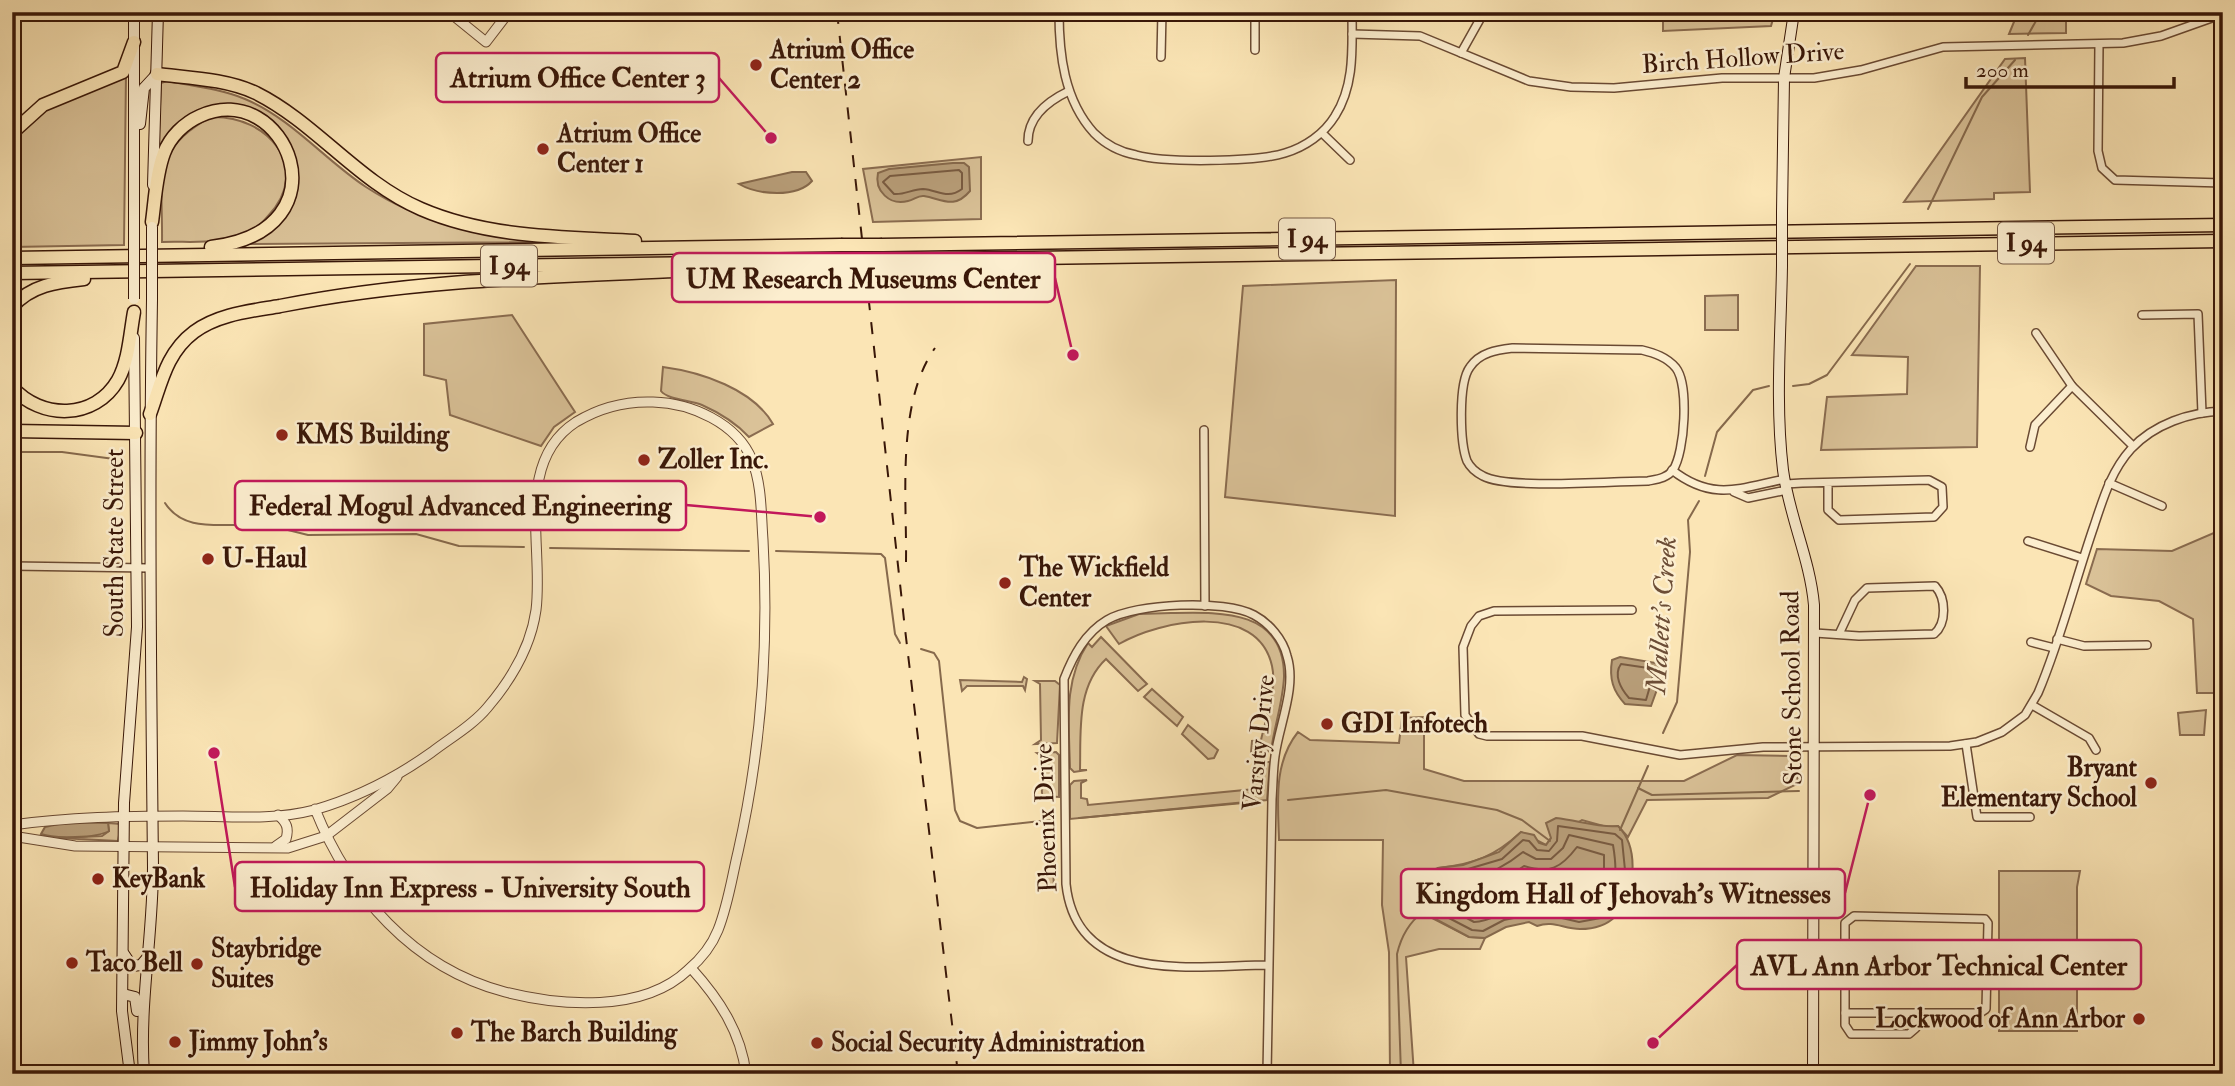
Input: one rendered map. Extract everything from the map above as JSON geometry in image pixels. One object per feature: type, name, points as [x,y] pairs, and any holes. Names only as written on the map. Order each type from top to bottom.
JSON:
[{"type":"highway","points":[[12,133],[43,105],[123,72],[134,42]]},
{"type":"highway","points":[[157,74],[219,82],[254,93],[292,118],[377,185],[420,209],[443,218],[505,232],[650,241],[695,248]]},
{"type":"highway","points":[[12,255],[206,248],[249,239],[275,221],[291,192],[292,169],[284,142],[266,124],[240,112],[222,110],[192,120],[170,141],[164,154],[152,225]]},
{"type":"highway","name":"I 94","points":[[12,255],[695,248],[2223,225]]},
{"type":"highway","name":"I 94","points":[[12,273],[2223,241]]},
{"type":"highway","points":[[150,414],[164,371],[175,351],[195,331],[222,317],[326,296],[426,282],[721,270],[762,262]]},
{"type":"highway","points":[[12,307],[40,287],[118,271]]},
{"type":"highway","points":[[12,387],[32,404],[44,409],[58,412],[90,406],[118,381],[126,357],[134,305]]},
{"type":"highway","points":[[12,431],[136,433]]},
{"type":"main road","name":"South State Street","points":[[128,1074],[122,994],[124,816],[132,702],[137,537],[134,12]]},
{"type":"main road","name":"South State Street","points":[[143,1072],[142,1041],[152,848],[149,537],[152,225],[158,12]]},
{"type":"main road","name":"Stone School Road","points":[[1794,12],[1784,78],[1780,432],[1786,485],[1811,574],[1815,632],[1813,1074]]},
{"type":"main road","points":[[135,159],[144,88],[157,74]]},
{"type":"main road","points":[[136,433],[142,430],[150,414]]},
{"type":"main road","points":[[132,702],[143,712],[146,724],[151,780]]},
{"type":"main road","points":[[123,950],[125,959],[132,966],[141,965],[147,958]]},
{"type":"main road","points":[[122,994],[131,995],[137,1001],[136,1033],[142,1041]]},
{"type":"main road","points":[[124,1030],[130,1040],[134,1069],[143,1072]]},
{"type":"street","points":[[449,12],[486,42],[509,12]]},
{"type":"street","points":[[1059,12],[1061,52],[1069,91],[1079,114],[1095,134],[1109,145],[1138,156],[1157,159],[1259,158],[1299,148],[1322,133],[1344,101],[1349,83],[1352,12]]},
{"type":"street","points":[[1161,12],[1161,57]]},
{"type":"street","points":[[1255,12],[1255,50]]},
{"type":"street","points":[[1461,53],[1484,12]]},
{"type":"street","points":[[2203,12],[2207,21]]},
{"type":"street","name":"Birch Hollow Drive","points":[[1352,34],[1420,36],[1516,78],[1571,88],[1614,88],[1722,78],[1784,78],[1838,74],[1942,47],[2099,44],[2153,38],[2223,14]]},
{"type":"street","points":[[2099,44],[2098,151],[2107,175],[2122,181],[2223,183]]},
{"type":"street","points":[[1028,141],[1028,131],[1034,118],[1055,98],[1069,91]]},
{"type":"street","points":[[1322,133],[1350,160]]},
{"type":"street","points":[[2142,315],[2198,314],[2202,413]]},
{"type":"street","points":[[2036,333],[2072,386],[2133,446]]},
{"type":"street","points":[[1513,348],[1642,350],[1659,354],[1675,367],[1683,389],[1682,447],[1672,470],[1659,479],[1648,481],[1514,482],[1482,475],[1469,465],[1463,447],[1463,384],[1466,373],[1483,355],[1513,348]]},
{"type":"street","points":[[2030,447],[2035,425],[2072,386]]},
{"type":"street","points":[[12,825],[70,817],[278,816],[315,809],[401,773],[479,717],[503,687],[527,645],[536,607],[538,475],[554,439],[584,417],[633,402],[657,402],[684,407],[729,430],[744,444],[752,461],[760,496],[765,628],[760,719],[747,810],[726,906],[713,940],[691,968],[675,982],[656,990],[607,1001],[549,1000],[494,989],[440,963],[396,931],[363,896],[326,836],[315,809]]},
{"type":"street","points":[[1632,610],[1494,611],[1479,616],[1471,626],[1464,647],[1463,707],[1471,726],[1487,736],[1582,736],[1680,755],[1745,748],[1966,744],[2002,732],[2032,705],[2109,484],[2133,446],[2165,425],[2202,413],[2223,411]]},
{"type":"street","points":[[1204,430],[1205,606]]},
{"type":"street","points":[[1672,470],[1698,486],[1716,492],[1734,492],[1748,498],[1786,485],[1828,483],[1934,481],[1943,491],[1943,507],[1934,517],[1839,520],[1828,510],[1828,483]]},
{"type":"street","points":[[2109,484],[2162,506]]},
{"type":"street","points":[[137,537],[149,537]]},
{"type":"street","points":[[2028,541],[2082,558]]},
{"type":"street","points":[[12,566],[149,568]]},
{"type":"street","points":[[1815,632],[1839,632],[1859,636],[1934,634],[1942,623],[1941,592],[1935,586],[1867,588],[1855,600],[1839,632]]},
{"type":"street","name":"Phoenix Drive","points":[[1205,606],[1148,607],[1116,616],[1094,630],[1071,661],[1063,690],[1067,897],[1086,933],[1109,954],[1120,959],[1158,966],[1269,964]]},
{"type":"street","name":"Varsity Drive","points":[[1205,606],[1232,607],[1254,614],[1268,625],[1282,642],[1289,667],[1289,686],[1275,757],[1266,1074]]},
{"type":"street","points":[[2057,639],[2084,646],[2147,646]]},
{"type":"street","points":[[2031,642],[2054,648]]},
{"type":"street","points":[[2032,705],[2089,738],[2096,750]]},
{"type":"street","points":[[1966,744],[1977,817],[2030,817]]},
{"type":"street","points":[[12,835],[75,846],[124,848],[272,848],[302,845],[326,836],[387,789],[401,773]]},
{"type":"street","points":[[272,848],[282,843],[288,832],[285,821],[278,816]]},
{"type":"street","points":[[39,840],[35,835],[37,827],[70,817]]},
{"type":"street","points":[[1845,1013],[1916,1013],[1980,1013],[1986,1009],[1988,923],[1985,919],[1854,916],[1845,923],[1845,1013],[1845,1025],[1851,1034],[1913,1032],[1916,1013]]},
{"type":"street","points":[[1814,965],[1845,960]]},
{"type":"street","points":[[1814,965],[1845,969]]},
{"type":"street","points":[[691,968],[717,999],[734,1027],[746,1074]]},
{"type":"shaded area","points":[[1663,12],[1775,12],[1771,26],[1663,31]]},
{"type":"shaded area","points":[[2018,12],[2066,12],[2066,33],[2009,34]]},
{"type":"shaded area","points":[[2025,58],[2030,192],[1994,193],[1994,199],[1904,202],[2005,59]]},
{"type":"shaded area","points":[[126,73],[124,245],[12,247],[12,139],[50,105]]},
{"type":"shaded area","points":[[167,81],[226,93],[262,107],[293,128],[366,187],[413,212],[461,228],[486,233],[564,242],[248,244],[274,227],[291,202],[296,172],[287,142],[273,125],[255,115],[224,107],[210,108],[186,117],[176,126],[158,153],[161,83]]},
{"type":"shaded area","points":[[211,117],[232,119],[250,125],[266,135],[278,148],[285,163],[286,180],[281,198],[264,221],[248,234],[217,241],[162,242],[162,184],[169,155],[178,141],[191,129]]},
{"type":"shaded area","points":[[981,157],[981,219],[873,222],[863,169]]},
{"type":"shaded area","points":[[1916,266],[1980,266],[1977,447],[1821,450],[1827,397],[1907,394],[1908,357],[1852,355]]},
{"type":"shaded area","points":[[1396,280],[1395,516],[1225,497],[1243,286]]},
{"type":"shaded area","points":[[1738,295],[1738,330],[1705,330],[1705,296]]},
{"type":"shaded area","points":[[512,315],[575,412],[554,427],[541,446],[450,415],[446,380],[424,375],[424,324]]},
{"type":"shaded area","points":[[663,367],[693,373],[725,384],[753,401],[773,424],[749,437],[709,408],[664,394],[661,391]]},
{"type":"shaded area","points":[[2223,529],[2223,693],[2197,693],[2193,619],[2159,601],[2111,596],[2086,584],[2097,549],[2172,551]]},
{"type":"shaded area","points":[[1209,613],[1246,619],[1262,627],[1274,638],[1281,655],[1284,677],[1271,751],[1251,753],[1252,741],[1261,740],[1270,703],[1273,675],[1263,645],[1248,632],[1228,624],[1182,623],[1137,635],[1119,644],[1106,626],[1139,614]]},
{"type":"shaded area","points":[[1101,637],[1147,684],[1138,691],[1106,659],[1096,670],[1089,683],[1082,711],[1080,770],[1087,770],[1074,772],[1070,768],[1069,703],[1074,672],[1088,643],[1092,647]]},
{"type":"shaded area","points":[[1024,677],[1027,679],[1025,690],[1023,686],[967,686],[962,691],[960,680],[1022,682]]},
{"type":"shaded area","points":[[1035,681],[1055,681],[1060,685],[1057,743],[1035,744],[1041,740],[1040,684]]},
{"type":"shaded area","points":[[1152,689],[1183,717],[1177,726],[1144,697]]},
{"type":"shaded area","points":[[2206,710],[2204,735],[2180,735],[2178,713]]},
{"type":"shaded area","points":[[1424,717],[1424,769],[1464,781],[1684,781],[1737,755],[1790,756],[1799,783],[1768,798],[1647,800],[1628,837],[1618,826],[1607,827],[1582,820],[1551,838],[1546,845],[1521,832],[1502,848],[1483,858],[1438,868],[1426,915],[1469,937],[1485,938],[1480,949],[1439,949],[1406,957],[1414,1074],[1390,1074],[1389,952],[1382,905],[1383,840],[1279,840],[1279,784],[1284,757],[1298,732],[1310,740],[1399,743],[1402,718]]},
{"type":"shaded area","points":[[1188,725],[1218,750],[1214,758],[1208,759],[1182,734]]},
{"type":"shaded area","points":[[1056,752],[1059,755],[1059,797],[1042,796],[1041,756],[1037,753]]},
{"type":"shaded area","points":[[1254,762],[1270,762],[1267,800],[1070,819],[1070,785],[1074,781],[1087,780],[1081,783],[1081,798],[1087,799],[1088,805],[1255,789],[1258,764]]},
{"type":"shaded area","points":[[108,823],[121,824],[118,841],[59,838],[102,836],[109,831]]},
{"type":"shaded area","points":[[1052,836],[1054,890],[1047,890],[1045,837]]},
{"type":"shaded area","points":[[1999,871],[2080,871],[2077,887],[2077,1031],[1999,1031]]},
{"type":"water","points":[[964,163],[969,167],[970,191],[953,202],[922,196],[908,201],[895,201],[885,196],[878,186],[878,173],[889,169]]},
{"type":"water","points":[[792,172],[806,172],[812,181],[797,190],[777,193],[756,191],[739,184]]},
{"type":"water","points":[[1620,657],[1662,664],[1663,673],[1651,706],[1625,704],[1617,694],[1611,667],[1612,660]]},
{"type":"water","points":[[1556,818],[1618,826],[1626,837],[1631,849],[1630,888],[1623,907],[1610,921],[1592,928],[1580,929],[1554,924],[1537,926],[1529,922],[1506,927],[1485,938],[1469,937],[1413,907],[1407,890],[1411,879],[1438,868],[1463,865],[1499,852],[1521,832],[1534,835],[1539,843],[1546,845],[1551,838],[1546,823]]},
{"type":"water","points":[[68,822],[108,823],[109,831],[75,837],[41,834],[45,827]]},
{"type":"waterway","name":"Mallett's Creek","points":[[2028,35],[2041,12]]},
{"type":"waterway","name":"Mallett's Creek","points":[[1928,209],[1982,97],[2015,60]]},
{"type":"waterway","name":"Mallett's Creek","points":[[1793,386],[1809,384],[1827,375],[1910,264]]},
{"type":"waterway","name":"Mallett's Creek","points":[[1705,476],[1717,432],[1753,390],[1769,386]]},
{"type":"waterway","name":"Mallett's Creek","points":[[12,452],[62,452],[114,459]]},
{"type":"waterway","name":"Mallett's Creek","points":[[1663,733],[1677,702],[1690,552],[1688,520],[1699,501]]},
{"type":"waterway","name":"Mallett's Creek","points":[[165,503],[172,512],[191,522],[246,525]]},
{"type":"waterway","name":"Mallett's Creek","points":[[268,525],[308,535],[416,534],[459,546],[524,547]]},
{"type":"waterway","name":"Mallett's Creek","points":[[550,548],[749,551]]},
{"type":"waterway","name":"Mallett's Creek","points":[[776,551],[881,554],[885,558],[895,634],[900,643]]},
{"type":"waterway","name":"Mallett's Creek","points":[[921,649],[934,653],[939,661],[955,810],[960,821],[977,828],[1050,820]]},
{"type":"waterway","name":"Mallett's Creek","points":[[1620,830],[1648,766]]},
{"type":"waterway","points":[[1638,788],[1652,795],[1799,791]]},
{"type":"waterway","name":"Mallett's Creek","points":[[1288,800],[1386,790],[1497,810],[1522,820],[1550,841]]},
{"type":"waterway","name":"Mallett's Creek","points":[[1079,818],[1254,802]]},
{"type":"waterway","points":[[1401,1074],[1397,954],[1406,931],[1423,912]]},
{"type":"railway","points":[[837,12],[905,629],[958,1074]]},
{"type":"railway","points":[[906,562],[905,480],[909,423],[923,370],[935,348]]},
{"type":"place","name":"Atrium Office Center 2","points":[[756,65]]},
{"type":"place","name":"Atrium Office Center 3","points":[[771,138]]},
{"type":"place","name":"Atrium Office Center 1","points":[[543,149]]},
{"type":"place","name":"UM Research Museums Center","points":[[1073,355]]},
{"type":"place","name":"KMS Building","points":[[282,435]]},
{"type":"place","name":"Zoller Inc.","points":[[644,460]]},
{"type":"place","name":"Federal Mogul Advanced Engineering","points":[[820,517]]},
{"type":"place","name":"U-Haul","points":[[208,559]]},
{"type":"place","name":"The Wickfield Center","points":[[1005,583]]},
{"type":"place","name":"GDI Infotech","points":[[1327,724]]},
{"type":"place","name":"Holiday Inn Express - University South","points":[[214,753]]},
{"type":"place","name":"Bryant Elementary School","points":[[2151,783]]},
{"type":"place","name":"Kingdom Hall of Jehovah's Witnesses","points":[[1870,795]]},
{"type":"place","name":"KeyBank","points":[[98,879]]},
{"type":"place","name":"Taco Bell","points":[[72,963]]},
{"type":"place","name":"Staybridge Suites","points":[[197,964]]},
{"type":"place","name":"Lockwood of Ann Arbor","points":[[2139,1019]]},
{"type":"place","name":"The Barch Building","points":[[457,1033]]},
{"type":"place","name":"Jimmy John's","points":[[175,1042]]},
{"type":"place","name":"Social Security Administration","points":[[817,1043]]},
{"type":"place","name":"AVL Ann Arbor Technical Center","points":[[1653,1043]]}]
